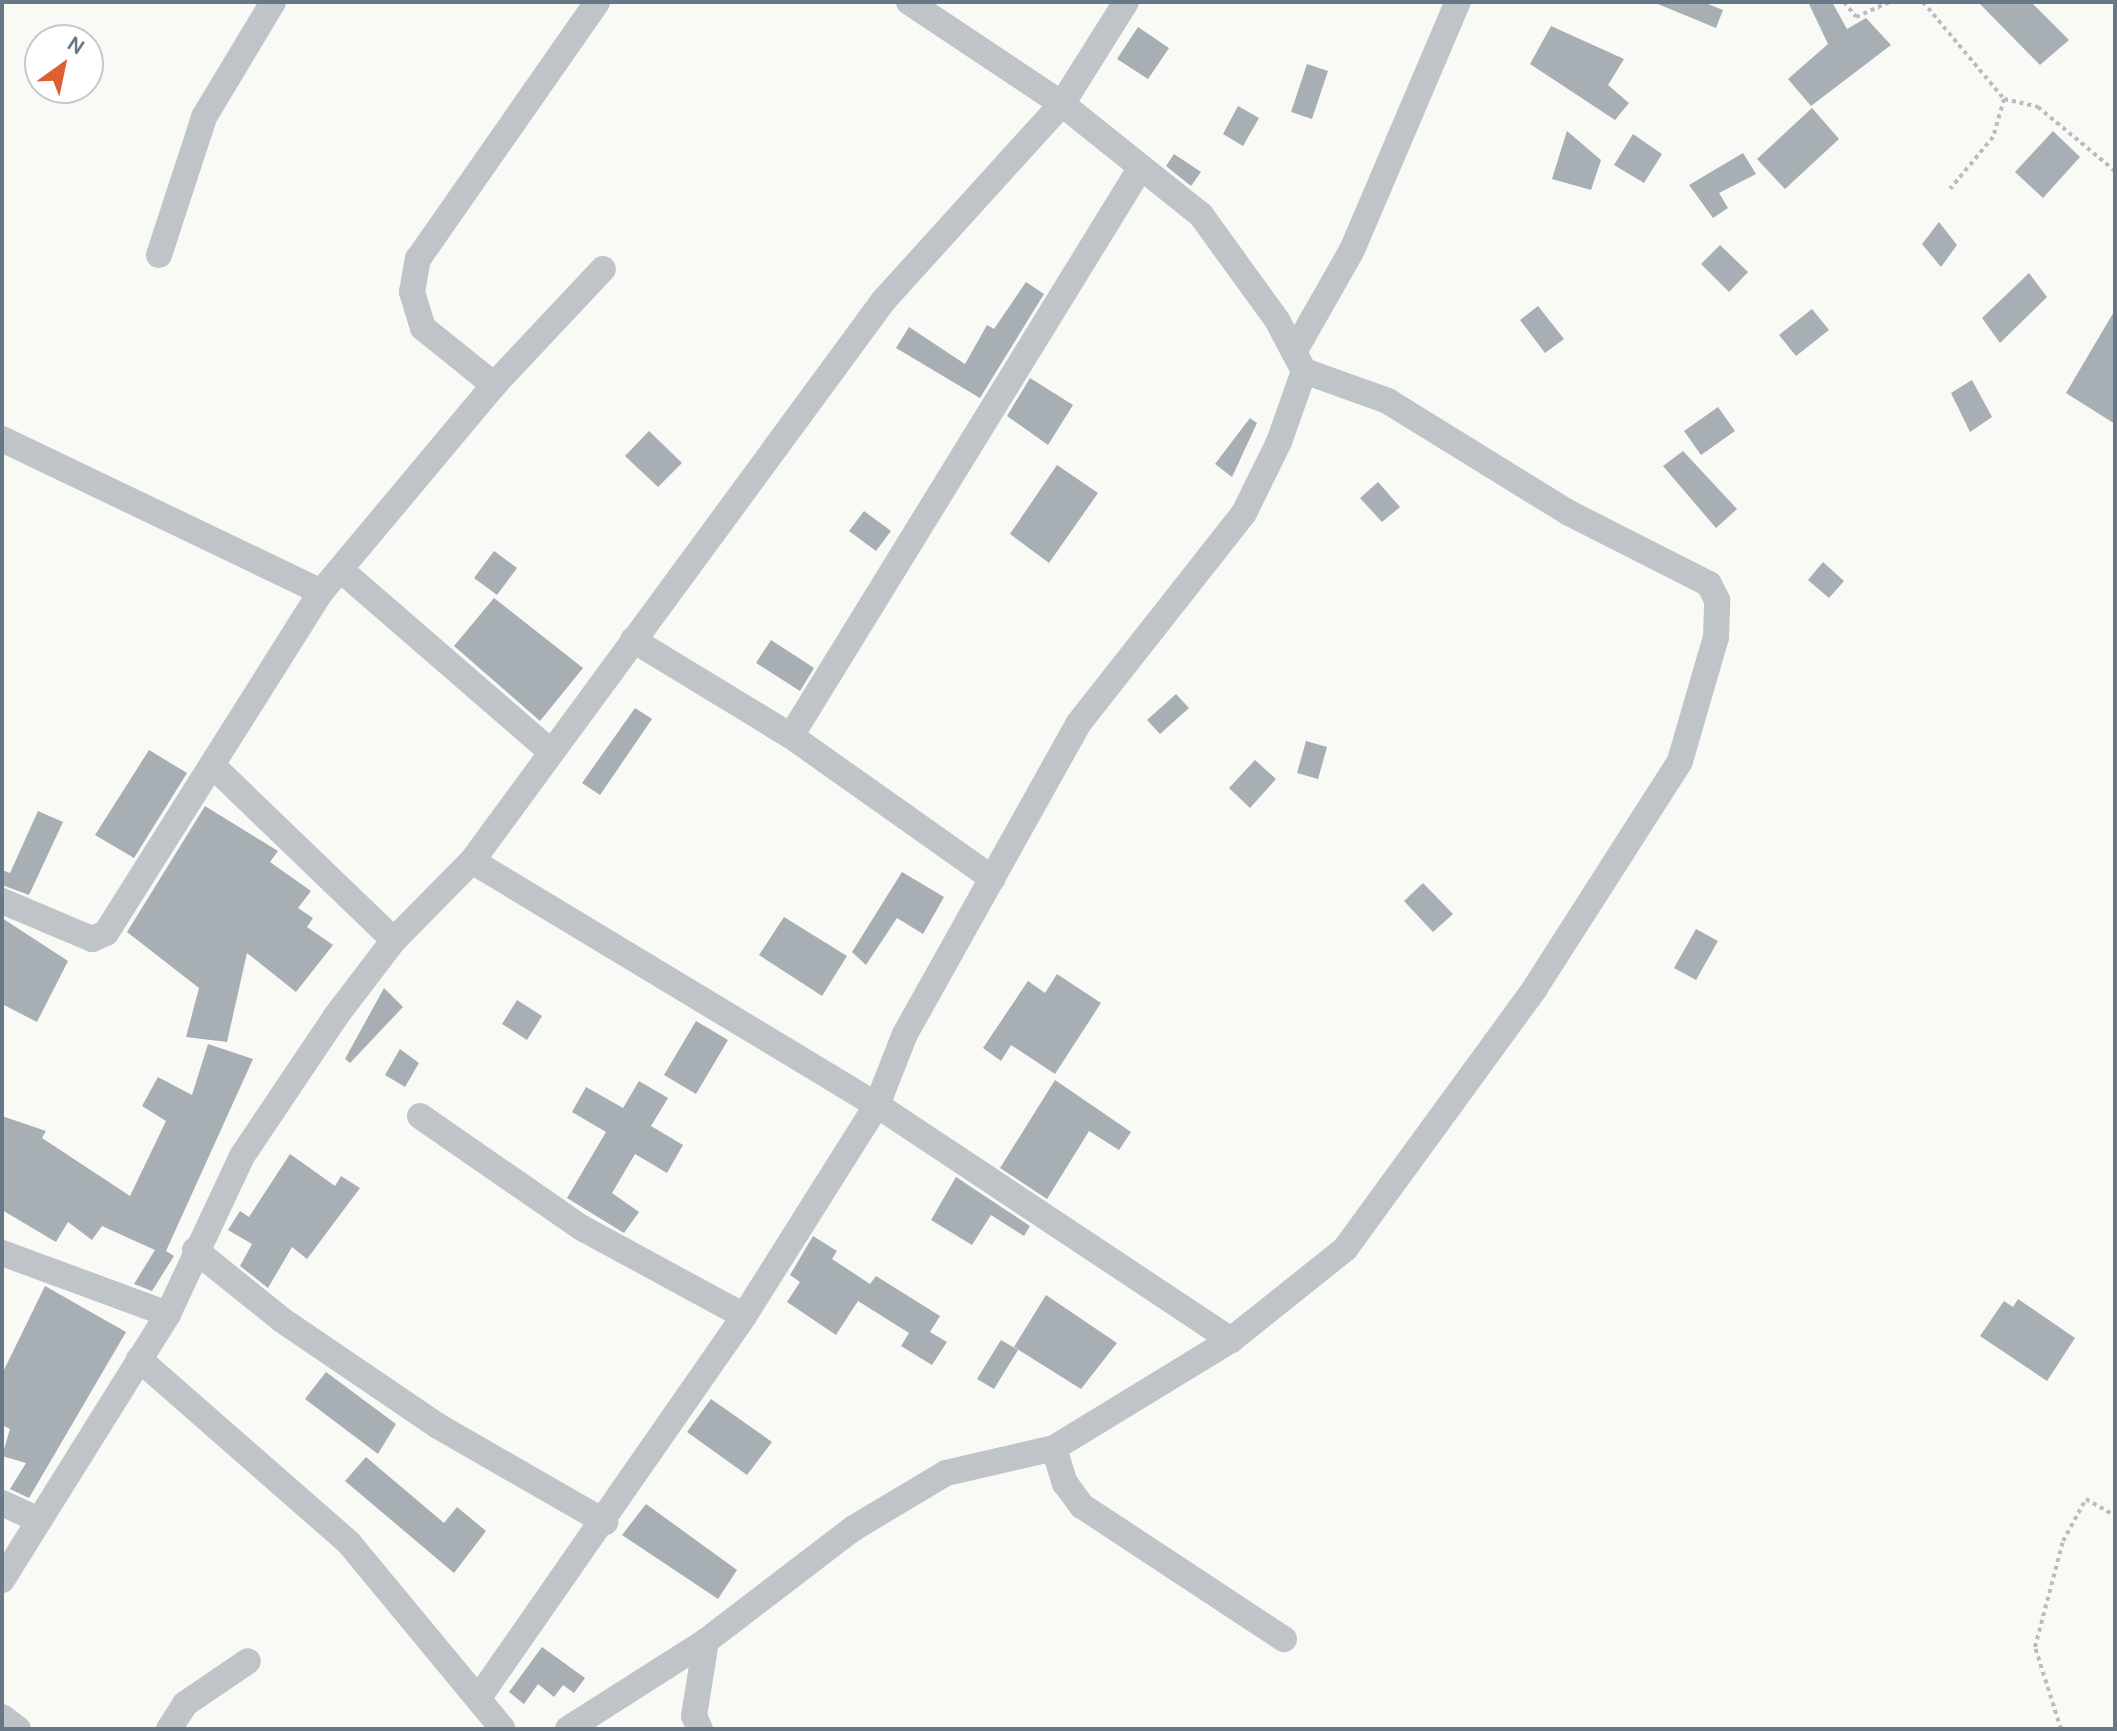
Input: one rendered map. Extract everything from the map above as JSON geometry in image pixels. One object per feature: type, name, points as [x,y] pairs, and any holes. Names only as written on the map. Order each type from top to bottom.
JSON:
[{"type":"street","points":[[159,255],[204,117],[273,2]]},
{"type":"street","points":[[494,385],[423,328],[412,292],[418,259],[597,2]]},
{"type":"street","points":[[568,1729],[706,1641],[854,1528],[946,1473],[1054,1448],[1231,1340],[1345,1249],[1535,988],[1680,761],[1716,637],[1717,600],[1709,584],[1569,513],[1388,401],[1299,362],[1201,215],[1062,104],[909,2]]},
{"type":"street","points":[[2,1580],[168,1314],[195,1250],[242,1156],[394,940],[472,861],[884,300],[1062,104],[1126,2]]},
{"type":"street","points":[[480,1696],[605,1522],[744,1316],[877,1105],[905,1034],[1078,724],[1244,513],[1279,442],[1299,362],[1352,250],[1458,2]]},
{"type":"street","points":[[791,736],[1141,167]]},
{"type":"street","points":[[2,901],[92,939],[106,933],[321,592],[494,385],[603,269]]},
{"type":"street","points":[[2,439],[321,592]]},
{"type":"street","points":[[341,570],[550,751]]},
{"type":"street","points":[[633,640],[791,736],[993,879]]},
{"type":"street","points":[[213,766],[394,940]]},
{"type":"street","points":[[472,861],[877,1105],[1231,1340]]},
{"type":"street","points":[[420,1116],[582,1228],[744,1316]]},
{"type":"street","points":[[195,1250],[282,1320],[438,1426],[605,1522]]},
{"type":"street","points":[[2,1253],[168,1314]]},
{"type":"street","points":[[139,1359],[349,1543],[480,1696],[503,1729]]},
{"type":"street","points":[[1054,1448],[1065,1483],[1082,1506],[1284,1639]]},
{"type":"street","points":[[2,1503],[39,1520]]},
{"type":"street","points":[[700,1729],[694,1716],[706,1641]]},
{"type":"street","points":[[169,1729],[185,1704],[248,1661]]},
{"type":"street","points":[[2,1717],[18,1729]]},
{"type":"path","points":[[1844,2],[1856,17],[1890,2]]},
{"type":"path","points":[[1923,2],[2004,99],[2038,107],[2115,171]]},
{"type":"path","points":[[1950,189],[1993,137],[2004,99]]},
{"type":"path","points":[[2061,1729],[2035,1647],[2063,1541],[2086,1499],[2115,1516]]},
{"type":"building","points":[[1653,2],[1703,2],[1723,10],[1716,28]]},
{"type":"building","points":[[1808,2],[1832,2],[1847,29],[1866,18],[1891,45],[1811,106],[1788,79],[1828,44]]},
{"type":"building","points":[[1978,2],[2031,2],[2069,40],[2040,65]]},
{"type":"building","points":[[1551,26],[1624,59],[1608,85],[1629,103],[1615,120],[1530,64]]},
{"type":"building","points":[[1138,27],[1169,48],[1148,79],[1117,59]]},
{"type":"building","points":[[1307,64],[1328,71],[1312,119],[1291,112]]},
{"type":"building","points":[[1238,106],[1259,118],[1243,146],[1223,134]]},
{"type":"building","points":[[1812,108],[1839,139],[1785,189],[1757,159]]},
{"type":"building","points":[[1567,131],[1601,160],[1591,190],[1552,179]]},
{"type":"building","points":[[2053,131],[2080,157],[2043,198],[2015,172]]},
{"type":"building","points":[[1633,134],[1662,154],[1644,183],[1614,165]]},
{"type":"building","points":[[1743,153],[1756,174],[1719,193],[1728,208],[1713,218],[1689,185]]},
{"type":"building","points":[[1174,154],[1201,172],[1191,186],[1166,166]]},
{"type":"building","points":[[1939,222],[1957,245],[1941,267],[1922,244]]},
{"type":"building","points":[[1720,245],[1748,272],[1729,292],[1701,264]]},
{"type":"building","points":[[2029,273],[2047,297],[2000,343],[1982,318]]},
{"type":"building","points":[[1026,282],[1044,294],[980,398],[896,348],[909,327],[965,364],[987,325],[994,329]]},
{"type":"building","points":[[1538,306],[1564,339],[1545,353],[1520,320]]},
{"type":"building","points":[[1812,309],[1829,330],[1796,356],[1779,335]]},
{"type":"building","points":[[2115,310],[2115,424],[2066,393]]},
{"type":"building","points":[[1030,378],[1073,405],[1048,445],[1007,416]]},
{"type":"building","points":[[1972,380],[1992,417],[1970,432],[1951,393]]},
{"type":"building","points":[[1718,407],[1735,431],[1701,455],[1684,431]]},
{"type":"building","points":[[1250,418],[1257,423],[1232,477],[1215,464]]},
{"type":"building","points":[[649,431],[682,463],[658,487],[625,456]]},
{"type":"building","points":[[1683,451],[1737,509],[1716,528],[1663,466]]},
{"type":"building","points":[[1057,465],[1098,493],[1049,563],[1010,534]]},
{"type":"building","points":[[1378,482],[1400,507],[1382,522],[1360,498]]},
{"type":"building","points":[[864,511],[891,531],[876,551],[849,531]]},
{"type":"building","points":[[494,551],[517,568],[497,595],[474,578]]},
{"type":"building","points":[[1823,562],[1844,581],[1829,598],[1808,580]]},
{"type":"building","points":[[494,598],[583,668],[540,721],[454,646]]},
{"type":"building","points":[[771,640],[814,668],[800,691],[756,663]]},
{"type":"building","points":[[1176,694],[1189,708],[1160,734],[1147,720]]},
{"type":"building","points":[[635,708],[652,719],[600,795],[582,783]]},
{"type":"building","points":[[1306,741],[1327,747],[1318,779],[1297,773]]},
{"type":"building","points":[[149,750],[187,773],[134,858],[95,835]]},
{"type":"building","points":[[1255,760],[1276,779],[1250,808],[1229,788]]},
{"type":"building","points":[[205,806],[278,851],[270,862],[311,891],[298,908],[313,918],[307,927],[333,945],[296,992],[247,953],[227,1042],[186,1037],[199,988],[127,932]]},
{"type":"building","points":[[38,811],[63,822],[29,895],[2,885],[2,870],[10,873]]},
{"type":"building","points":[[902,872],[944,897],[923,934],[897,918],[866,965],[852,952]]},
{"type":"building","points":[[1423,883],[1453,914],[1433,932],[1404,901]]},
{"type":"building","points":[[784,917],[847,956],[822,996],[759,955]]},
{"type":"building","points":[[2,918],[68,961],[37,1022],[2,1004]]},
{"type":"building","points":[[1696,929],[1718,941],[1696,980],[1674,968]]},
{"type":"building","points":[[1057,974],[1101,1003],[1055,1074],[1011,1045],[1001,1061],[983,1048],[1028,981],[1045,993]]},
{"type":"building","points":[[384,988],[403,1007],[350,1063],[345,1059]]},
{"type":"building","points":[[517,1000],[542,1016],[527,1040],[502,1024]]},
{"type":"building","points":[[696,1021],[728,1040],[696,1094],[664,1075]]},
{"type":"building","points":[[208,1044],[253,1059],[166,1251],[174,1256],[152,1291],[134,1284],[155,1250],[102,1226],[92,1240],[68,1222],[56,1242],[2,1210],[2,1116],[46,1131],[42,1138],[130,1196],[166,1121],[142,1106],[158,1077],[192,1095]]},
{"type":"building","points":[[400,1049],[419,1063],[405,1087],[385,1075]]},
{"type":"building","points":[[1055,1080],[1131,1132],[1119,1150],[1089,1131],[1047,1199],[1000,1168]]},
{"type":"building","points":[[639,1081],[668,1098],[651,1126],[683,1145],[667,1173],[635,1154],[612,1193],[639,1212],[624,1233],[567,1198],[606,1132],[572,1112],[586,1087],[623,1108]]},
{"type":"building","points":[[290,1154],[335,1186],[341,1176],[360,1188],[307,1259],[292,1247],[268,1288],[240,1266],[252,1244],[228,1230],[240,1211],[249,1217]]},
{"type":"building","points":[[956,1177],[1030,1226],[1024,1236],[991,1215],[972,1245],[931,1220]]},
{"type":"building","points":[[813,1236],[837,1251],[832,1259],[870,1284],[876,1276],[940,1316],[930,1332],[947,1342],[932,1365],[901,1346],[909,1333],[858,1301],[836,1335],[787,1302],[800,1282],[790,1275]]},
{"type":"building","points":[[45,1286],[126,1332],[29,1498],[10,1489],[26,1463],[2,1456],[10,1429],[2,1425],[2,1374]]},
{"type":"building","points":[[1046,1295],[1117,1343],[1081,1389],[1014,1347]]},
{"type":"building","points":[[2018,1299],[2075,1338],[2047,1381],[1980,1336],[2004,1301],[2013,1307]]},
{"type":"building","points":[[1001,1340],[1018,1350],[994,1389],[977,1379]]},
{"type":"building","points":[[326,1372],[396,1424],[378,1454],[305,1399]]},
{"type":"building","points":[[711,1399],[772,1442],[747,1475],[687,1432]]},
{"type":"building","points":[[366,1457],[444,1523],[457,1507],[486,1531],[454,1573],[345,1481]]},
{"type":"building","points":[[646,1504],[737,1570],[718,1599],[622,1535]]},
{"type":"building","points":[[542,1647],[585,1678],[574,1693],[563,1685],[554,1697],[538,1684],[524,1704],[509,1692]]}]
